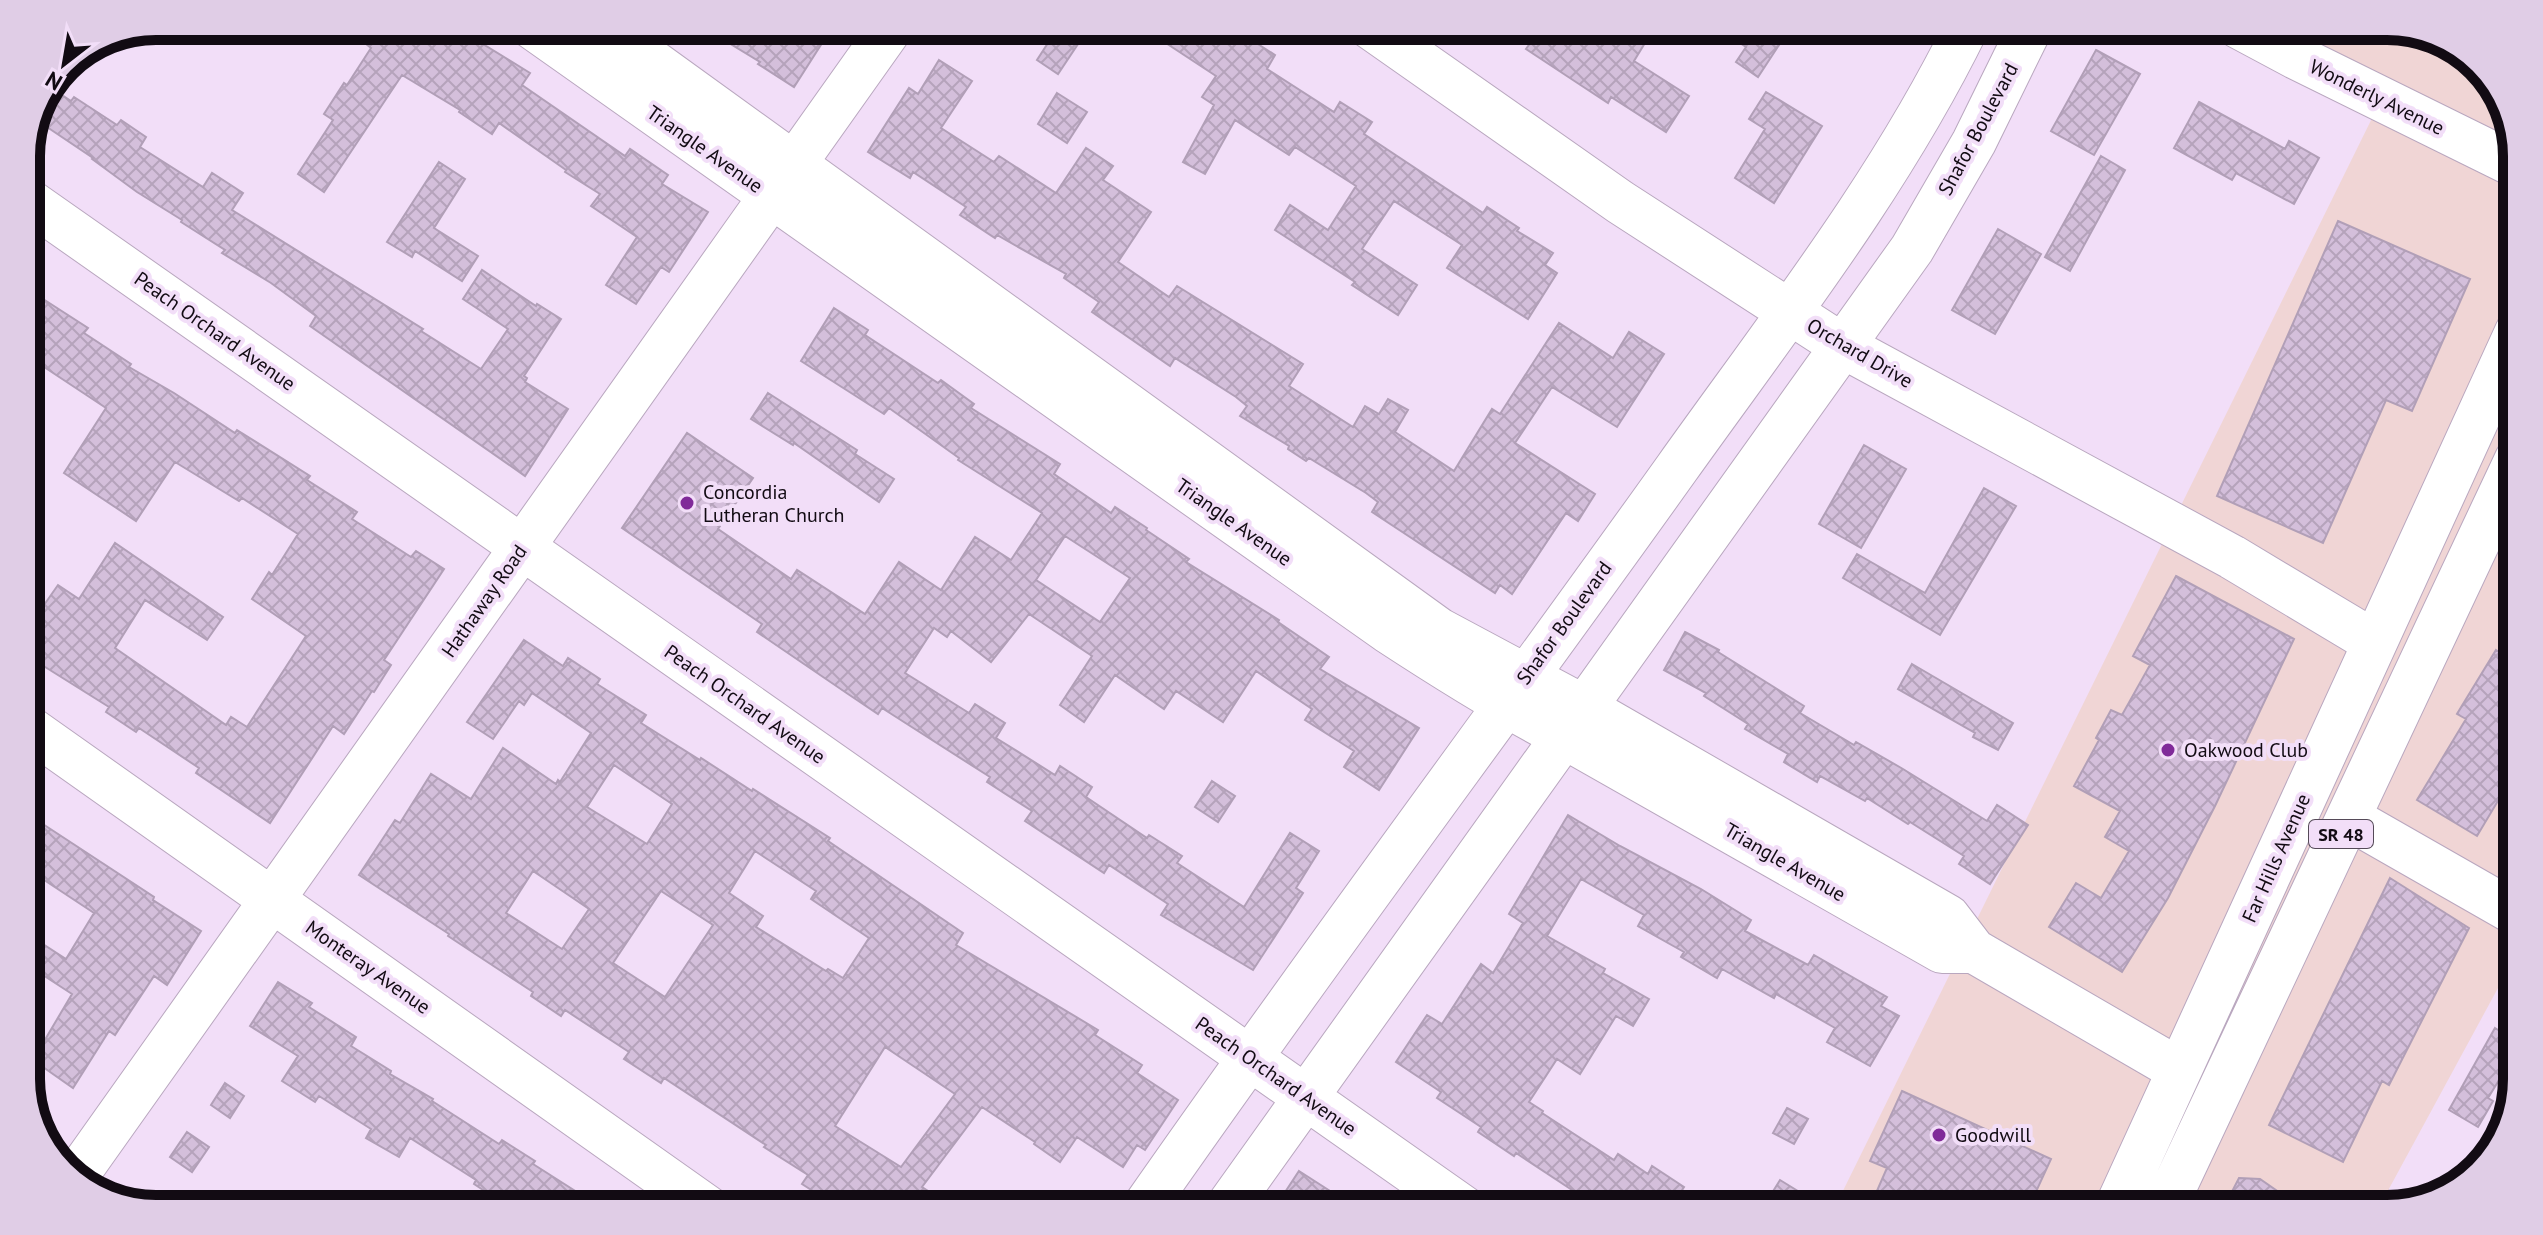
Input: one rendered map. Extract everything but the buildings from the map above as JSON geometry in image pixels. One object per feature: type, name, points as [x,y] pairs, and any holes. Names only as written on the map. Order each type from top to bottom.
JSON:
[{"type":"street","name":"Triangle Avenue","points":[[554,40],[784,180],[1157,447],[1439,630],[1515,691],[1575,722],[1942,951],[1974,951],[2179,1070]]},
{"type":"street","name":"Triangle Avenue","points":[[619,40],[784,180]]},
{"type":"street","name":"Hathaway Road","points":[[82,1168],[882,40]]},
{"type":"street","name":"Orchard Drive","points":[[1389,40],[1620,202],[1841,345],[2232,557],[2374,642]]},
{"type":"street","name":"Shafor Boulevard","points":[[1153,1195],[1249,1056],[1789,311],[1877,184],[1960,40]]},
{"type":"street","name":"Shafor Boulevard","points":[[1236,1195],[1912,249],[1974,142],[2024,40]]},
{"type":"street","name":"Wonderly Avenue","points":[[2265,40],[2503,159]]},
{"type":"street","name":"Peach Orchard Avenue","points":[[40,209],[1445,1195]]},
{"type":"street","name":"Far Hills Avenue","points":[[2122,1195],[2503,362]]},
{"type":"street","name":"SR 48","points":[[2171,1195],[2503,489]]},
{"type":"street","name":"Monteray Avenue","points":[[40,736],[689,1195]]},
{"type":"street","points":[[2349,818],[2503,906]]},
{"type":"shaded area","points":[[2267,40],[2388,40],[2425,46],[2452,59],[2474,79],[2491,104],[2501,133],[2503,979],[2386,1195],[1841,1195],[2381,100]]},
{"type":"place","name":"Concordia Lutheran Church","points":[[687,503]]},
{"type":"place","name":"Oakwood Club","points":[[2168,750]]},
{"type":"place","name":"Goodwill","points":[[1939,1135]]}]
